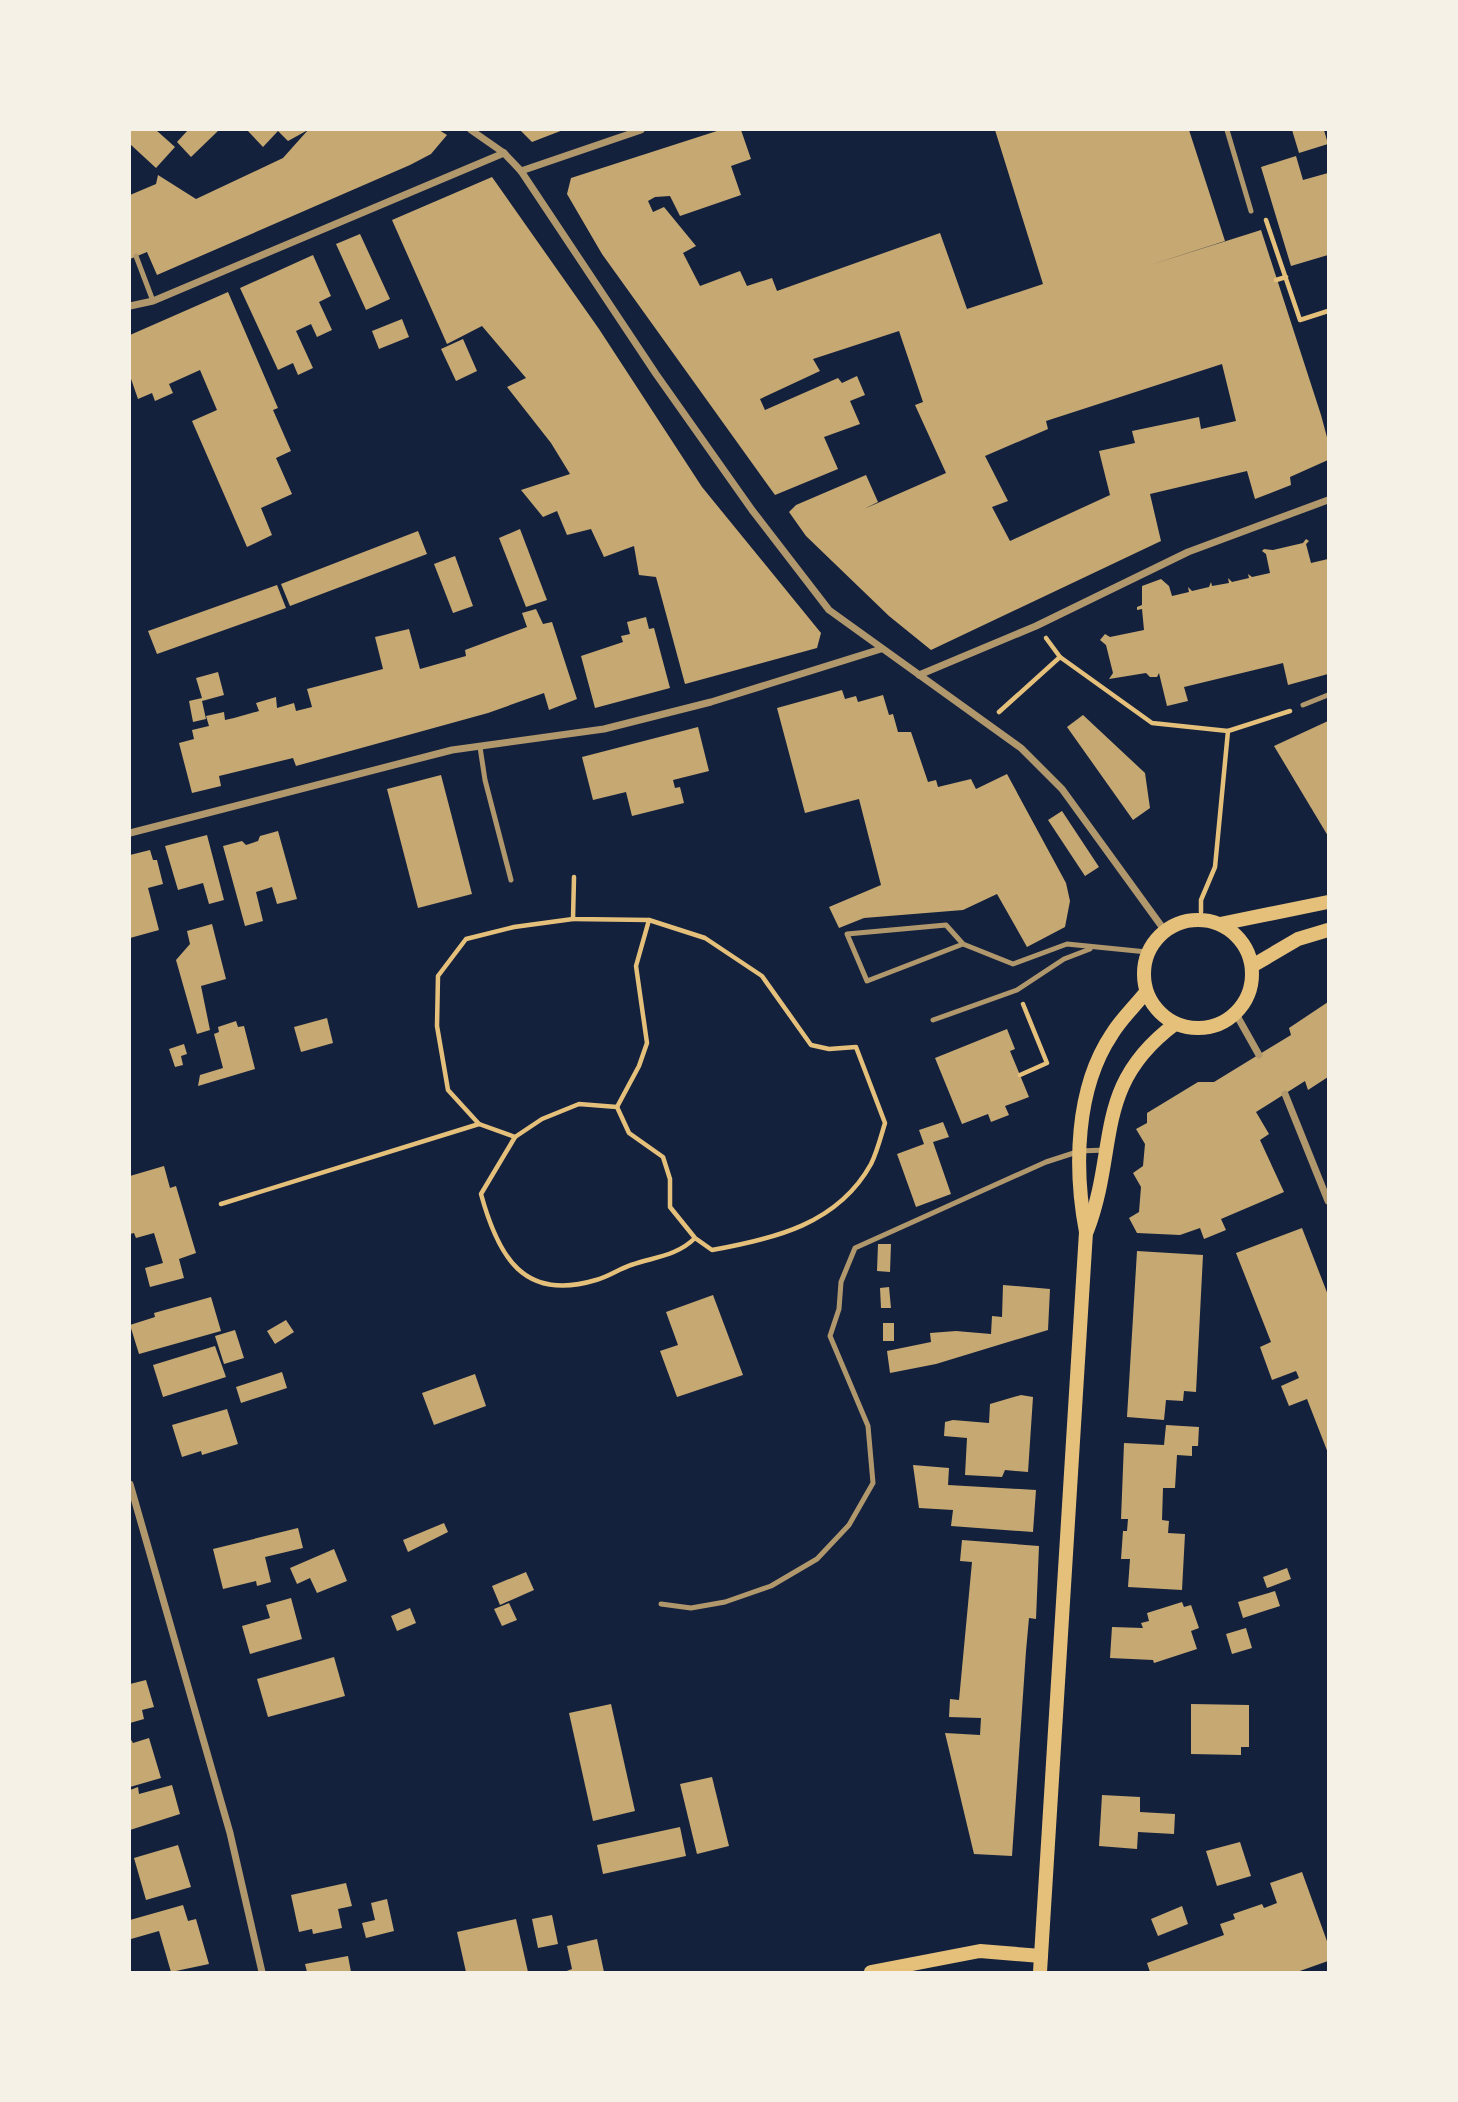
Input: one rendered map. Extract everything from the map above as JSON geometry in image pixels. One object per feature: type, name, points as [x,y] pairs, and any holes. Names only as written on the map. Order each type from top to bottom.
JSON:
[{"type":"main road","points":[[1220,924],[1328,901]]},
{"type":"main road","points":[[1202,920],[1220,924],[1235,934],[1246,949],[1252,966],[1252,983],[1246,1000],[1236,1014],[1217,1026],[1196,1030],[1175,1024],[1157,1011],[1146,992],[1143,965],[1147,952],[1165,930],[1184,922],[1202,920]]},
{"type":"main road","points":[[1252,966],[1298,939],[1328,930]]},
{"type":"main road","points":[[1040,1972],[1086,1232],[1080,1197],[1080,1151],[1093,1072],[1111,1034],[1146,992]]},
{"type":"main road","points":[[1086,1232],[1099,1200],[1111,1119],[1125,1078],[1137,1057],[1175,1024]]},
{"type":"main road","points":[[871,1972],[980,1951],[1041,1956]]},
{"type":"street","points":[[471,130],[504,153],[521,171],[656,374],[752,510],[829,610],[1021,748],[1062,789],[1165,930]]},
{"type":"street","points":[[521,171],[640,130]]},
{"type":"street","points":[[130,306],[153,301],[504,153]]},
{"type":"street","points":[[919,675],[1036,626],[1188,552],[1328,500]]},
{"type":"street","points":[[130,833],[313,783],[452,750],[604,729],[722,699],[881,649]]},
{"type":"street","points":[[1236,1014],[1259,1055]]},
{"type":"street","points":[[1285,1094],[1328,1201]]},
{"type":"street","points":[[130,1484],[230,1833],[262,1972]]},
{"type":"lane","points":[[1227,130],[1251,211]]},
{"type":"lane","points":[[136,256],[153,301]]},
{"type":"lane","points":[[1303,705],[1328,695]]},
{"type":"lane","points":[[480,747],[510,880]]},
{"type":"lane","points":[[963,944],[867,981],[847,934],[946,925],[963,944],[1013,964],[1067,944],[1147,952]]},
{"type":"lane","points":[[933,1020],[1017,990],[1064,959],[1093,947]]},
{"type":"lane","points":[[661,1604],[691,1608],[725,1602],[771,1586],[817,1559],[849,1525],[873,1483],[868,1426],[830,1336],[839,1309],[842,1282],[855,1248],[1046,1162],[1080,1151],[1105,1150]]},
{"type":"path","points":[[1251,211],[1267,221],[1300,320],[1328,311]]},
{"type":"path","points":[[1276,280],[1286,277]]},
{"type":"path","points":[[988,725],[1060,657],[1152,723],[1228,731],[1303,705]]},
{"type":"path","points":[[1202,920],[1201,900],[1215,867],[1228,731]]},
{"type":"path","points":[[573,919],[574,877]]},
{"type":"path","points":[[515,1137],[480,1124],[448,1090],[437,1026],[438,976],[466,939],[513,927],[573,919],[649,920],[705,938],[762,976],[811,1045],[830,1049],[856,1047],[885,1123],[871,1163],[845,1201],[810,1224],[712,1250],[695,1238],[670,1207],[670,1180],[663,1157],[629,1133],[617,1107]]},
{"type":"path","points":[[617,1107],[639,1066],[647,1043],[636,966],[649,920]]},
{"type":"path","points":[[1017,990],[1047,1063],[1020,1075]]},
{"type":"path","points":[[617,1107],[579,1104],[542,1119],[515,1137],[481,1194],[491,1229],[517,1272],[550,1286],[595,1280],[629,1265],[682,1251],[695,1238]]},
{"type":"path","points":[[220,1204],[480,1124]]},
{"type":"building","points":[[130,130],[156,130],[175,147],[156,168],[130,144]]},
{"type":"building","points":[[188,130],[219,130],[191,157],[177,142]]},
{"type":"building","points":[[247,130],[308,130],[288,141],[278,131],[263,147]]},
{"type":"building","points":[[308,130],[439,130],[447,135],[431,154],[410,165],[157,275],[147,252],[130,259],[130,195],[156,184],[158,175],[196,199],[283,158]]},
{"type":"building","points":[[520,130],[563,130],[532,142]]},
{"type":"building","points":[[720,130],[741,130],[751,159],[731,166],[741,195],[680,216],[670,196],[655,197],[648,201],[653,212],[664,207],[696,246],[683,253],[700,286],[740,271],[747,286],[772,278],[777,291],[940,233],[967,309],[1043,284],[995,130],[1189,130],[1225,241],[1147,266],[1261,230],[1321,415],[1328,441],[1328,460],[1290,477],[1291,485],[1255,499],[1247,471],[1150,494],[1161,541],[931,650],[889,616],[806,536],[789,512],[796,505],[866,475],[878,502],[864,509],[946,473],[915,405],[923,402],[899,331],[813,359],[820,371],[760,399],[765,410],[838,378],[842,383],[857,376],[865,395],[850,401],[860,424],[824,437],[838,469],[775,495],[602,254],[567,194],[571,178]],"holes":[[[1222,364],[1236,421],[1201,429],[1199,417],[1132,431],[1135,443],[1099,451],[1110,495],[1010,541],[992,507],[1008,501],[985,456],[1048,429],[1046,421]]]},
{"type":"building","points":[[1292,130],[1324,130],[1328,144],[1299,153]]},
{"type":"building","points":[[1296,156],[1303,180],[1328,173],[1328,255],[1291,266],[1261,167]]},
{"type":"building","points":[[492,177],[599,329],[702,487],[821,633],[817,648],[685,684],[656,577],[639,575],[634,546],[604,557],[591,529],[567,535],[557,511],[543,517],[521,490],[570,474],[551,443],[507,387],[526,378],[482,326],[447,344],[392,220]]},
{"type":"building","points":[[360,234],[390,299],[366,310],[336,244]]},
{"type":"building","points":[[313,255],[331,296],[319,302],[332,330],[317,337],[311,324],[296,331],[313,368],[298,375],[293,363],[278,370],[240,288]]},
{"type":"building","points":[[228,292],[278,408],[273,410],[291,451],[276,458],[292,494],[261,508],[272,535],[247,547],[192,421],[217,410],[200,370],[169,384],[173,393],[155,401],[152,393],[138,399],[130,376],[130,335]]},
{"type":"building","points":[[402,319],[409,337],[379,349],[372,331]]},
{"type":"building","points":[[463,339],[477,371],[456,381],[441,349]]},
{"type":"building","points":[[520,529],[547,600],[526,607],[499,538]]},
{"type":"building","points":[[418,531],[427,554],[290,606],[281,584]]},
{"type":"building","points":[[1306,539],[1309,541],[1306,544],[1311,563],[1328,559],[1328,674],[1288,685],[1283,663],[1184,687],[1188,701],[1167,706],[1159,673],[1157,677],[1150,677],[1146,673],[1109,679],[1113,673],[1106,645],[1100,640],[1105,634],[1110,637],[1144,630],[1142,609],[1137,610],[1137,607],[1142,605],[1142,586],[1161,579],[1169,586],[1172,596],[1189,592],[1188,587],[1192,591],[1209,587],[1211,582],[1212,586],[1229,583],[1228,578],[1232,582],[1249,578],[1248,574],[1252,577],[1270,573],[1266,554],[1262,551],[1264,549],[1273,550],[1303,543]]},
{"type":"building","points":[[455,556],[473,606],[453,613],[434,564]]},
{"type":"building","points":[[277,585],[286,608],[157,654],[148,631]]},
{"type":"building","points":[[536,609],[543,624],[552,622],[577,699],[549,710],[544,693],[488,713],[296,766],[293,758],[219,776],[221,786],[192,793],[179,743],[194,739],[192,730],[209,726],[206,716],[224,712],[225,720],[234,718],[259,711],[256,703],[276,697],[277,708],[294,703],[296,711],[312,707],[307,689],[383,669],[375,637],[409,629],[420,669],[466,656],[465,650],[527,627],[522,613]]},
{"type":"building","points":[[646,617],[649,629],[654,628],[670,688],[595,708],[581,656],[623,642],[621,636],[630,634],[627,622]]},
{"type":"building","points":[[218,672],[224,695],[202,701],[206,719],[193,722],[189,701],[202,698],[196,678]]},
{"type":"building","points":[[842,690],[845,699],[856,696],[858,702],[883,695],[889,715],[893,714],[898,732],[911,732],[928,782],[936,780],[938,787],[971,779],[976,789],[1007,774],[1066,883],[1070,901],[1065,927],[1027,947],[997,894],[963,910],[864,918],[839,928],[829,907],[881,885],[859,799],[805,813],[777,708]]},
{"type":"building","points":[[1083,715],[1145,773],[1150,808],[1133,820],[1067,727]]},
{"type":"building","points":[[1328,721],[1328,836],[1274,746]]},
{"type":"building","points":[[698,727],[709,771],[673,780],[675,788],[680,787],[684,803],[632,816],[626,792],[593,800],[582,757]]},
{"type":"building","points":[[441,775],[472,894],[418,908],[387,789]]},
{"type":"building","points":[[1062,811],[1099,867],[1085,876],[1048,820]]},
{"type":"building","points":[[278,831],[297,899],[277,904],[272,887],[256,892],[263,921],[245,926],[223,846],[242,841],[246,845],[258,841],[260,836]]},
{"type":"building","points":[[207,835],[224,900],[209,904],[203,883],[178,890],[165,846]]},
{"type":"building","points":[[150,850],[153,860],[157,860],[163,884],[148,888],[159,930],[130,938],[130,855]]},
{"type":"building","points":[[212,924],[226,979],[201,986],[210,1030],[197,1034],[176,960],[190,944],[187,931]]},
{"type":"building","points":[[1328,1002],[1328,1077],[1308,1090],[1305,1081],[1256,1112],[1269,1134],[1260,1140],[1284,1192],[1221,1219],[1226,1230],[1204,1239],[1200,1228],[1180,1235],[1137,1233],[1129,1218],[1139,1212],[1141,1187],[1133,1173],[1143,1166],[1145,1144],[1136,1129],[1147,1123],[1147,1113],[1198,1082],[1214,1082],[1291,1035],[1289,1028]]},
{"type":"building","points":[[327,1018],[333,1043],[301,1052],[294,1027]]},
{"type":"building","points":[[236,1021],[238,1027],[244,1026],[255,1069],[198,1086],[200,1075],[223,1068],[214,1034],[219,1032],[218,1027]]},
{"type":"building","points":[[1007,1029],[1015,1049],[1010,1051],[1029,1097],[1005,1106],[1009,1115],[991,1122],[988,1114],[962,1124],[935,1058]]},
{"type":"building","points":[[184,1044],[187,1054],[181,1056],[183,1065],[175,1067],[169,1049]]},
{"type":"building","points":[[943,1122],[949,1137],[933,1142],[951,1194],[916,1207],[897,1154],[924,1144],[919,1130]]},
{"type":"building","points":[[164,1166],[170,1188],[176,1186],[196,1253],[179,1259],[184,1278],[150,1287],[145,1268],[163,1263],[154,1233],[136,1238],[134,1233],[130,1234],[130,1176]]},
{"type":"building","points":[[1302,1228],[1328,1295],[1328,1453],[1307,1399],[1289,1406],[1281,1386],[1299,1378],[1296,1371],[1272,1380],[1260,1347],[1271,1342],[1236,1253]]},
{"type":"building","points":[[878,1244],[891,1244],[890,1272],[877,1271]]},
{"type":"building","points":[[1137,1251],[1203,1255],[1196,1392],[1184,1391],[1183,1401],[1166,1400],[1164,1420],[1127,1417]]},
{"type":"building","points":[[1003,1285],[1050,1289],[1048,1330],[936,1364],[890,1373],[887,1351],[931,1342],[930,1333],[956,1331],[991,1334],[992,1316],[1002,1317]]},
{"type":"building","points":[[889,1287],[891,1308],[881,1308],[880,1288]]},
{"type":"building","points":[[713,1295],[743,1375],[677,1397],[660,1351],[678,1345],[666,1312]]},
{"type":"building","points":[[211,1297],[221,1331],[139,1354],[130,1325],[155,1317],[154,1313]]},
{"type":"building","points":[[286,1320],[294,1332],[275,1344],[267,1331]]},
{"type":"building","points":[[883,1323],[894,1323],[894,1341],[883,1341]]},
{"type":"building","points":[[235,1330],[244,1358],[224,1364],[215,1336]]},
{"type":"building","points":[[215,1346],[226,1377],[163,1397],[153,1365]]},
{"type":"building","points":[[282,1372],[287,1388],[241,1403],[236,1387]]},
{"type":"building","points":[[475,1374],[486,1406],[434,1425],[422,1393]]},
{"type":"building","points":[[1021,1395],[1033,1397],[1028,1472],[1005,1470],[1002,1477],[965,1475],[967,1438],[944,1436],[945,1422],[953,1420],[989,1423],[990,1404]]},
{"type":"building","points":[[227,1409],[238,1444],[202,1455],[201,1451],[182,1457],[172,1425]]},
{"type":"building","points":[[1166,1425],[1199,1427],[1198,1446],[1192,1446],[1192,1456],[1177,1455],[1175,1488],[1163,1488],[1162,1520],[1169,1521],[1168,1533],[1185,1534],[1182,1590],[1128,1587],[1130,1559],[1121,1559],[1123,1531],[1127,1531],[1128,1519],[1121,1519],[1124,1443],[1164,1445]]},
{"type":"building","points":[[913,1465],[949,1468],[948,1485],[1036,1490],[1033,1532],[951,1526],[953,1510],[919,1508]]},
{"type":"building","points":[[444,1523],[448,1532],[408,1552],[403,1540]]},
{"type":"building","points":[[298,1528],[303,1548],[265,1557],[271,1582],[257,1586],[256,1581],[223,1589],[213,1549]]},
{"type":"building","points":[[962,1540],[1039,1546],[1036,1619],[1029,1618],[1026,1651],[1012,1856],[974,1854],[945,1733],[980,1735],[981,1718],[949,1717],[950,1699],[959,1700],[972,1562],[960,1561]]},
{"type":"building","points":[[334,1549],[347,1581],[317,1593],[310,1578],[297,1584],[290,1568]]},
{"type":"building","points":[[1287,1568],[1291,1579],[1267,1588],[1263,1577]]},
{"type":"building","points":[[526,1572],[534,1590],[500,1605],[492,1586]]},
{"type":"building","points":[[1275,1591],[1280,1606],[1243,1618],[1238,1602]]},
{"type":"building","points":[[291,1598],[302,1639],[250,1654],[242,1626],[270,1618],[266,1605]]},
{"type":"building","points":[[1182,1602],[1184,1607],[1191,1605],[1199,1628],[1191,1631],[1197,1649],[1154,1663],[1153,1660],[1110,1658],[1112,1627],[1143,1628],[1141,1623],[1149,1621],[1147,1613]]},
{"type":"building","points":[[509,1603],[517,1620],[502,1626],[494,1609]]},
{"type":"building","points":[[410,1608],[416,1623],[397,1631],[391,1616]]},
{"type":"building","points":[[1246,1628],[1252,1648],[1232,1654],[1226,1634]]},
{"type":"building","points":[[334,1657],[345,1696],[268,1717],[257,1679]]},
{"type":"building","points":[[146,1680],[154,1707],[142,1710],[144,1719],[130,1723],[130,1684]]},
{"type":"building","points":[[611,1704],[635,1811],[593,1821],[569,1713]]},
{"type":"building","points":[[1191,1704],[1249,1705],[1249,1747],[1241,1747],[1241,1755],[1191,1754]]},
{"type":"building","points":[[130,1738],[133,1743],[149,1738],[161,1778],[130,1787]]},
{"type":"building","points":[[712,1777],[729,1846],[697,1854],[680,1784]]},
{"type":"building","points":[[172,1785],[180,1814],[130,1830],[130,1790],[138,1787],[139,1794]]},
{"type":"building","points":[[1102,1795],[1140,1797],[1140,1812],[1175,1814],[1174,1834],[1138,1832],[1137,1849],[1099,1846]]},
{"type":"building","points":[[680,1827],[686,1856],[603,1874],[597,1845]]},
{"type":"building","points":[[1240,1842],[1251,1876],[1217,1886],[1206,1851]]},
{"type":"building","points":[[178,1845],[191,1887],[146,1900],[134,1858]]},
{"type":"building","points":[[1302,1872],[1328,1944],[1328,1961],[1297,1972],[1150,1972],[1147,1963],[1224,1935],[1220,1924],[1235,1919],[1233,1914],[1262,1904],[1264,1908],[1277,1903],[1270,1883]]},
{"type":"building","points":[[346,1883],[352,1906],[338,1909],[342,1928],[313,1934],[312,1929],[299,1932],[291,1895]]},
{"type":"building","points":[[387,1899],[394,1931],[366,1938],[362,1923],[375,1920],[371,1903]]},
{"type":"building","points":[[183,1905],[188,1921],[196,1919],[209,1964],[171,1972],[159,1931],[131,1939],[130,1920]]},
{"type":"building","points":[[1182,1906],[1188,1924],[1158,1936],[1151,1919]]},
{"type":"building","points":[[552,1915],[558,1944],[538,1948],[532,1919]]},
{"type":"building","points":[[516,1919],[528,1972],[466,1972],[457,1932]]},
{"type":"building","points":[[597,1939],[604,1972],[564,1972],[572,1969],[567,1946]]},
{"type":"building","points":[[348,1956],[351,1972],[307,1972],[305,1964]]}]
